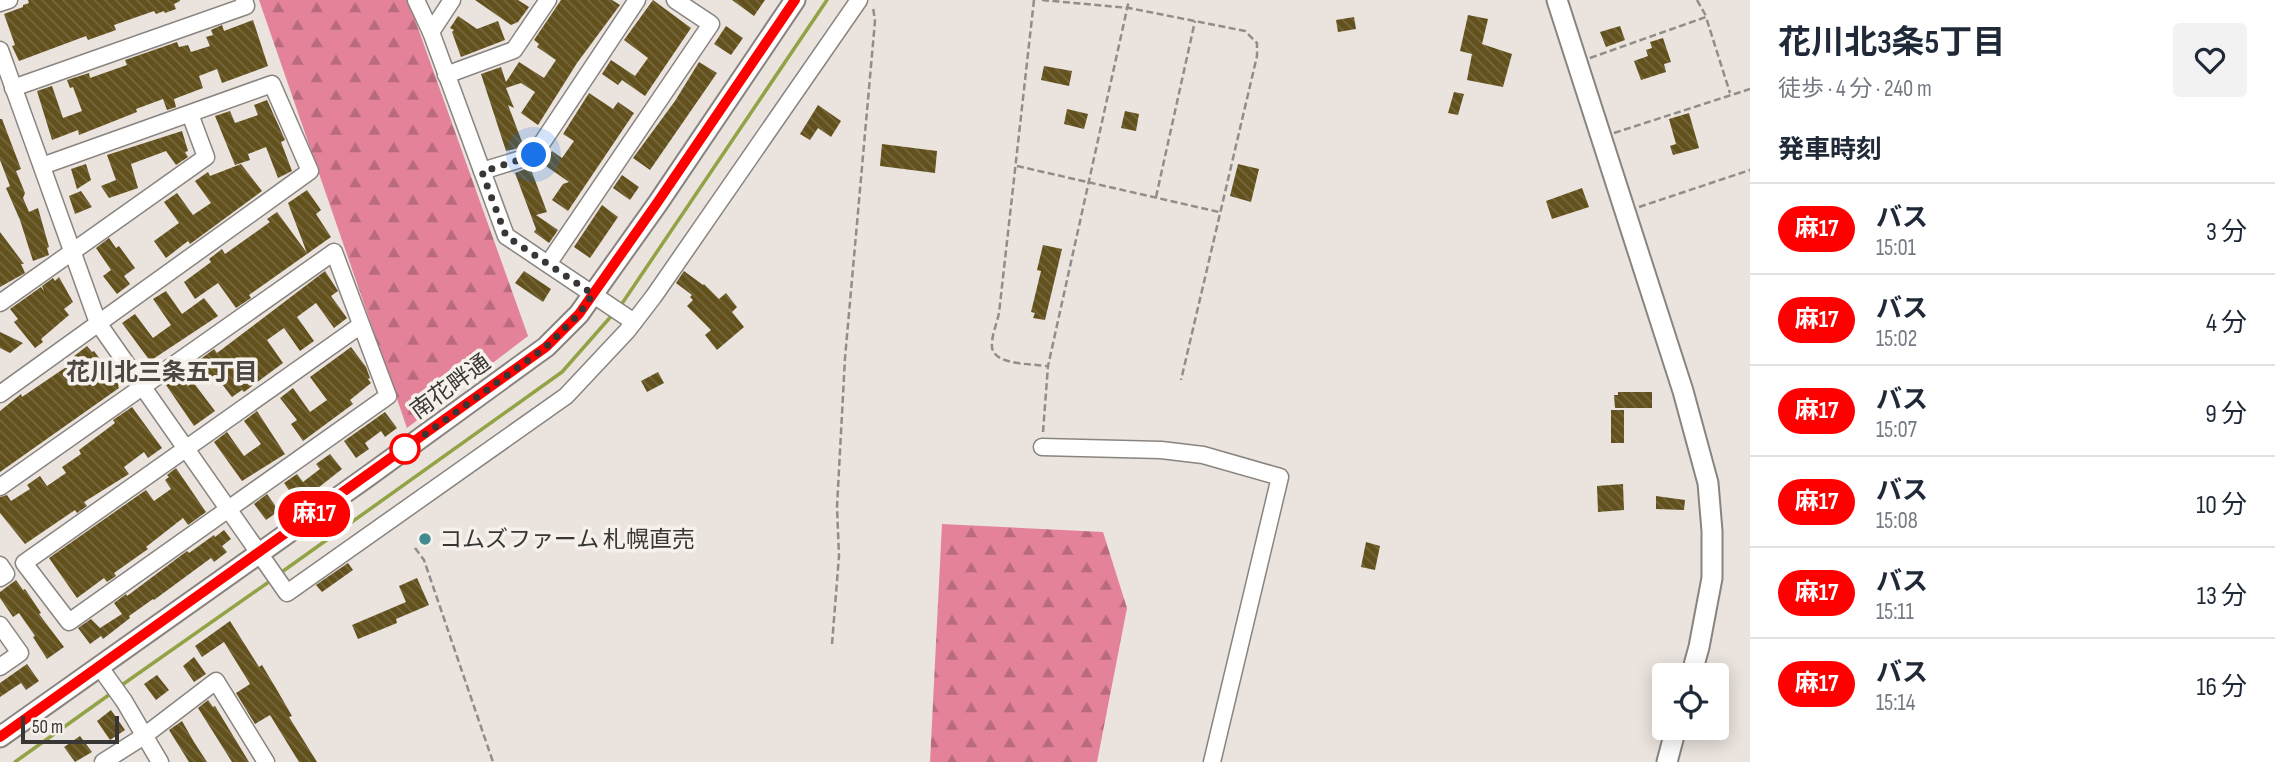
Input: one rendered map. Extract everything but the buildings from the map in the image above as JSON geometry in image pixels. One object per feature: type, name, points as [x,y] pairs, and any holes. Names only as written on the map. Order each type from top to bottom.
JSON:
[{"type":"street","points":[[0,3],[9,0]]},
{"type":"street","points":[[13,88],[246,6],[244,0]]},
{"type":"street","points":[[416,0],[431,32],[506,236],[629,318]]},
{"type":"street","points":[[431,32],[452,0]]},
{"type":"street","points":[[446,75],[514,50],[548,0]]},
{"type":"street","points":[[482,172],[534,155],[637,0]]},
{"type":"street","points":[[548,264],[711,24],[675,0]]},
{"type":"street","name":"南花畔通","points":[[0,737],[105,673],[263,560],[546,347],[579,314],[601,299],[795,0]]},
{"type":"street","points":[[0,50],[98,323],[287,593],[566,396],[629,318],[859,0]]},
{"type":"street","points":[[1557,0],[1697,439],[1708,483],[1712,578],[1695,663]]},
{"type":"street","points":[[0,394],[310,171],[272,84],[42,166]]},
{"type":"street","points":[[0,303],[206,157],[190,114]]},
{"type":"street","points":[[0,487],[334,253],[362,325],[388,396],[69,622],[24,563],[362,325]]},
{"type":"street","points":[[1042,447],[1161,450],[1203,455],[1280,477],[1212,762]]},
{"type":"street","points":[[0,565],[6,574],[0,578]]},
{"type":"street","points":[[0,625],[20,653],[0,667]]},
{"type":"street","points":[[105,673],[160,762]]},
{"type":"street","points":[[103,762],[144,736],[216,681],[266,762]]},
{"type":"street","points":[[1667,762],[1673,740]]},
{"type":"path","points":[[832,644],[839,556],[837,508],[845,358],[876,21],[871,0]]},
{"type":"path","points":[[1034,0],[999,313],[991,345],[993,354],[1001,360],[1048,366]]},
{"type":"path","points":[[1042,0],[1129,8],[1195,21],[1245,31],[1257,43],[1257,56],[1181,380]]},
{"type":"path","points":[[1042,447],[1048,366],[1129,0]]},
{"type":"path","points":[[1697,0],[1706,17],[1730,93]]},
{"type":"path","points":[[1577,62],[1706,17]]},
{"type":"path","points":[[1156,197],[1195,21]]},
{"type":"path","points":[[1601,137],[1730,93],[1750,89]]},
{"type":"path","points":[[1017,166],[1219,212]]},
{"type":"path","points":[[1626,212],[1750,170]]},
{"type":"path","points":[[415,548],[424,560],[493,762]]},
{"type":"green space","points":[[259,0],[408,0],[528,336],[407,428]]},
{"type":"green space","points":[[942,524],[1103,532],[1127,608],[1097,762],[930,762]]},
{"type":"waterway","points":[[619,308],[827,0]]},
{"type":"waterway","points":[[279,574],[562,372],[614,313]]},
{"type":"waterway","points":[[119,687],[273,579]]},
{"type":"waterway","points":[[15,762],[113,692]]},
{"type":"bus line","name":"麻17","points":[[0,737],[546,347],[579,314],[795,0]]},
{"type":"place","name":"コムズファーム 札幌直売","points":[[425,539]]},
{"type":"district","name":"花川北三条五丁目","points":[[162,372]]},
{"type":"route","points":[[405,449],[546,347],[579,314],[593,294],[506,236],[482,172],[534,155]]}]
